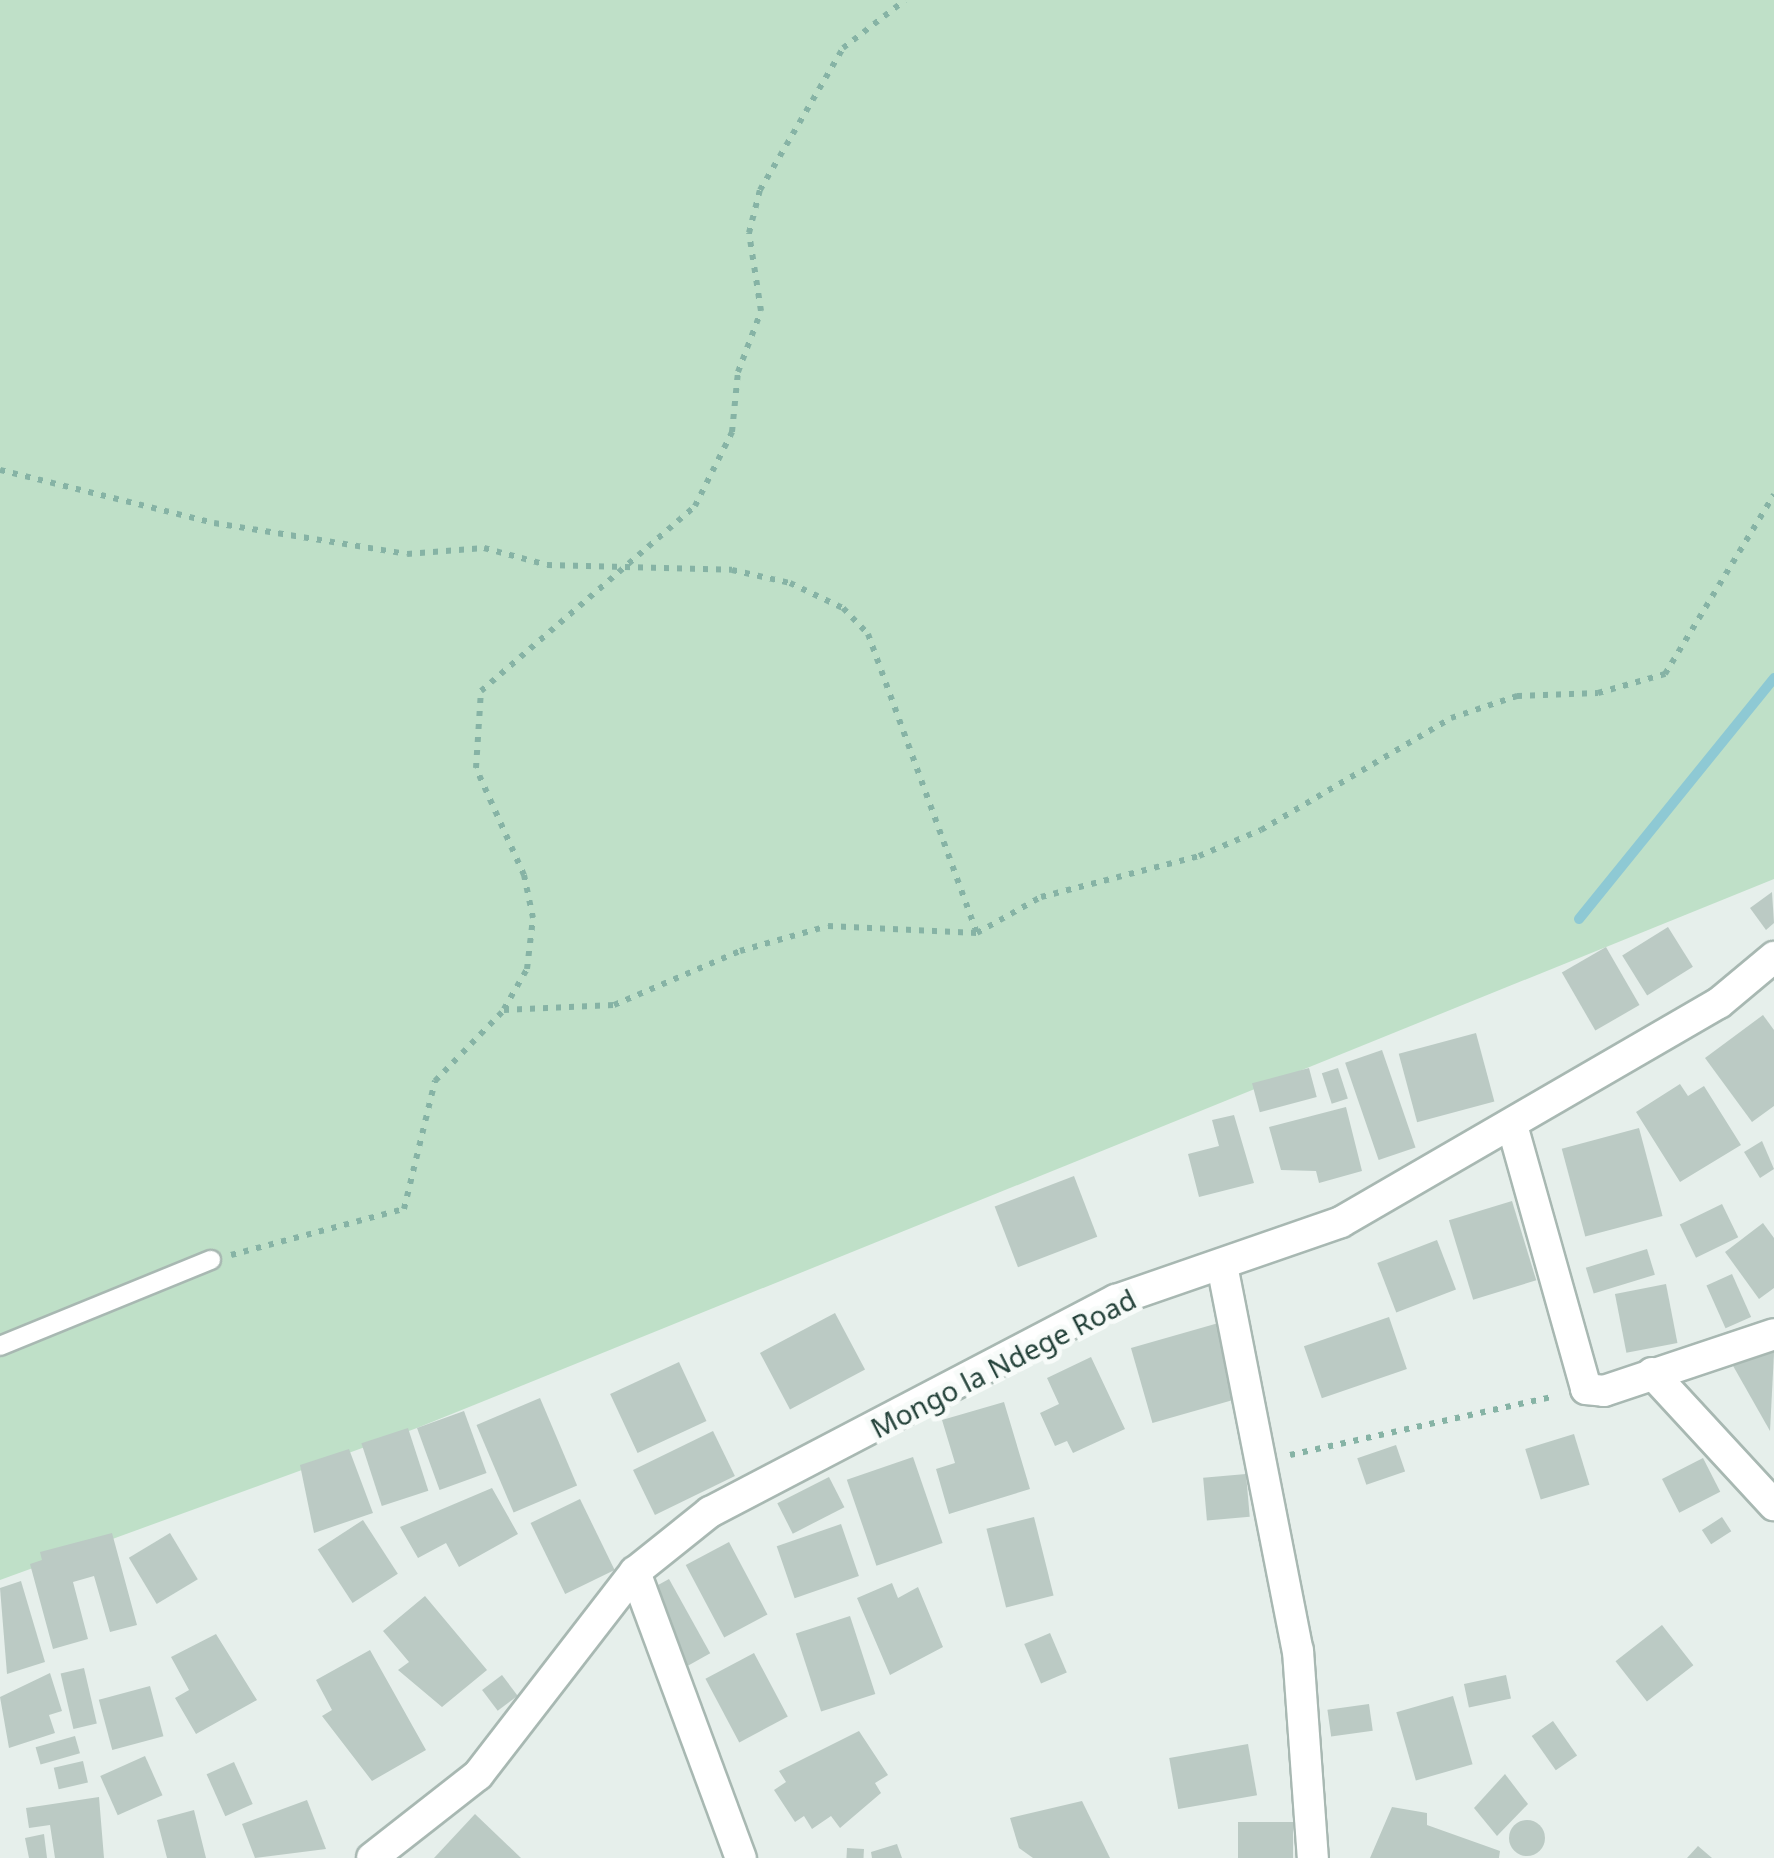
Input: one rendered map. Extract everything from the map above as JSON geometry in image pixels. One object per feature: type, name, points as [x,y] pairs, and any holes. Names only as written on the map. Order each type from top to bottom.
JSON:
[{"type":"street","name":"Mongo la Ndege Road","points":[[372,1858],[478,1775],[635,1572],[710,1512],[1116,1300],[1341,1222],[1719,1003],[1774,957]]},
{"type":"street","points":[[1512,1125],[1586,1389],[1774,1334]]},
{"type":"street","points":[[1222,1265],[1298,1651],[1314,1858]]},
{"type":"street","points":[[1652,1372],[1774,1505]]},
{"type":"street","points":[[635,1572],[741,1858]]},
{"type":"lane","points":[[0,1346],[211,1260]]},
{"type":"path","points":[[211,1260],[402,1211],[417,1184],[435,1081],[504,1010],[527,969],[533,918],[524,875],[476,768],[482,691],[634,566],[695,506],[732,432],[738,372],[761,311],[749,233],[760,190],[844,48],[905,0]]},
{"type":"path","points":[[0,470],[214,523],[407,554],[484,548],[548,565],[634,566],[790,583],[856,617],[940,812],[977,933]]},
{"type":"path","points":[[504,1010],[614,1004],[740,951],[828,926],[977,933],[1040,898],[1199,856],[1261,830],[1452,718],[1517,696],[1598,693],[1665,674],[1774,494]]},
{"type":"path","points":[[1259,1462],[1586,1389]]},
{"type":"green space","points":[[0,0],[1774,0],[1774,879],[417,1428],[0,1580]]},
{"type":"building","points":[[1772,892],[1774,923],[1766,930],[1750,908]]},
{"type":"building","points":[[1668,927],[1693,967],[1647,995],[1622,956]]},
{"type":"building","points":[[1606,947],[1640,1005],[1595,1031],[1562,972]]},
{"type":"building","points":[[1763,1015],[1774,1030],[1774,1106],[1752,1122],[1705,1058]]},
{"type":"building","points":[[1476,1033],[1494,1102],[1417,1122],[1399,1054]]},
{"type":"building","points":[[1382,1050],[1416,1147],[1379,1160],[1345,1063]]},
{"type":"building","points":[[1309,1068],[1317,1097],[1260,1112],[1252,1083]]},
{"type":"building","points":[[1338,1068],[1348,1098],[1332,1104],[1322,1073]]},
{"type":"building","points":[[1680,1084],[1688,1096],[1704,1086],[1741,1145],[1680,1182],[1636,1112]]},
{"type":"building","points":[[1346,1107],[1362,1171],[1319,1183],[1316,1171],[1281,1170],[1269,1127]]},
{"type":"building","points":[[1234,1115],[1254,1183],[1199,1197],[1188,1154],[1219,1146],[1212,1120]]},
{"type":"building","points":[[1639,1128],[1663,1216],[1585,1237],[1562,1149]]},
{"type":"building","points":[[1762,1141],[1774,1169],[1760,1178],[1744,1152]]},
{"type":"building","points":[[1074,1176],[1097,1237],[1018,1267],[995,1206]]},
{"type":"building","points":[[1512,1201],[1536,1280],[1473,1300],[1449,1220]]},
{"type":"building","points":[[1722,1204],[1738,1237],[1696,1258],[1680,1225]]},
{"type":"building","points":[[1763,1223],[1774,1238],[1774,1288],[1759,1299],[1725,1252]]},
{"type":"building","points":[[1437,1240],[1456,1289],[1396,1312],[1377,1263]]},
{"type":"building","points":[[1647,1249],[1655,1275],[1594,1294],[1586,1268]]},
{"type":"building","points":[[1732,1274],[1751,1317],[1726,1328],[1706,1285]]},
{"type":"building","points":[[1666,1284],[1677,1343],[1626,1353],[1615,1294]]},
{"type":"building","points":[[835,1313],[865,1370],[790,1409],[760,1353]]},
{"type":"building","points":[[1389,1317],[1407,1369],[1322,1398],[1304,1346]]},
{"type":"building","points":[[1229,1320],[1250,1395],[1152,1423],[1131,1348]]},
{"type":"building","points":[[1769,1344],[1774,1353],[1770,1431],[1732,1364]]},
{"type":"building","points":[[1091,1357],[1125,1429],[1073,1453],[1067,1441],[1055,1446],[1040,1413],[1059,1404],[1047,1378]]},
{"type":"building","points":[[679,1362],[706,1421],[638,1453],[610,1394]]},
{"type":"building","points":[[540,1398],[577,1485],[514,1512],[476,1425]]},
{"type":"building","points":[[1004,1402],[1030,1489],[949,1514],[936,1469],[955,1463],[942,1420]]},
{"type":"building","points":[[464,1411],[487,1473],[440,1490],[417,1428]]},
{"type":"building","points":[[408,1428],[428,1491],[382,1506],[361,1443]]},
{"type":"building","points":[[713,1431],[735,1476],[655,1515],[633,1470]]},
{"type":"building","points":[[1574,1434],[1589,1485],[1541,1500],[1525,1449]]},
{"type":"building","points":[[1396,1445],[1405,1471],[1366,1485],[1357,1458]]},
{"type":"building","points":[[349,1449],[373,1513],[314,1533],[300,1465]]},
{"type":"building","points":[[913,1457],[943,1543],[876,1566],[847,1480]]},
{"type":"building","points":[[1703,1458],[1720,1492],[1679,1513],[1662,1479]]},
{"type":"building","points":[[1246,1474],[1250,1517],[1207,1521],[1203,1478]]},
{"type":"building","points":[[829,1477],[844,1507],[793,1534],[777,1503]]},
{"type":"building","points":[[492,1488],[518,1534],[459,1567],[446,1543],[418,1558],[400,1527]]},
{"type":"building","points":[[580,1499],[615,1570],[565,1594],[531,1523]]},
{"type":"building","points":[[1034,1517],[1054,1596],[1006,1607],[986,1529]]},
{"type":"building","points":[[1722,1517],[1731,1531],[1711,1544],[1702,1530]]},
{"type":"building","points":[[363,1520],[398,1574],[353,1603],[318,1549]]},
{"type":"building","points":[[841,1524],[859,1576],[795,1598],[777,1546]]},
{"type":"building","points":[[112,1533],[137,1625],[110,1632],[94,1576],[73,1582],[88,1639],[53,1649],[30,1564],[42,1560],[40,1552]]},
{"type":"building","points":[[170,1533],[198,1579],[157,1604],[129,1558]]},
{"type":"building","points":[[729,1542],[767,1614],[724,1637],[686,1565]]},
{"type":"building","points":[[669,1579],[710,1653],[687,1666],[646,1592]]},
{"type":"building","points":[[21,1581],[45,1662],[7,1674],[0,1588]]},
{"type":"building","points":[[892,1583],[898,1598],[918,1587],[943,1647],[890,1675],[857,1598]]},
{"type":"building","points":[[425,1596],[487,1670],[442,1707],[398,1670],[409,1662],[383,1631]]},
{"type":"building","points":[[850,1616],[875,1694],[821,1712],[796,1634]]},
{"type":"building","points":[[1662,1625],[1693,1665],[1647,1702],[1616,1661]]},
{"type":"building","points":[[1050,1633],[1067,1673],[1041,1684],[1024,1644]]},
{"type":"building","points":[[216,1634],[257,1700],[196,1734],[175,1698],[189,1690],[171,1657]]},
{"type":"building","points":[[370,1650],[426,1750],[372,1781],[322,1716],[332,1710],[316,1680]]},
{"type":"building","points":[[754,1653],[788,1717],[739,1742],[705,1679]]},
{"type":"building","points":[[84,1668],[97,1724],[73,1729],[61,1673]]},
{"type":"building","points":[[50,1673],[62,1711],[49,1715],[55,1733],[9,1748],[0,1697]]},
{"type":"building","points":[[502,1675],[518,1696],[498,1711],[482,1690]]},
{"type":"building","points":[[1506,1675],[1511,1698],[1469,1707],[1464,1684]]},
{"type":"building","points":[[150,1686],[163,1736],[112,1750],[99,1700]]},
{"type":"building","points":[[1453,1696],[1473,1764],[1416,1781],[1396,1712]]},
{"type":"building","points":[[1369,1704],[1373,1731],[1331,1737],[1327,1710]]},
{"type":"building","points":[[1553,1721],[1577,1755],[1556,1770],[1532,1736]]},
{"type":"building","points":[[859,1731],[888,1775],[875,1783],[881,1793],[840,1828],[831,1816],[812,1829],[804,1816],[795,1822],[774,1790],[786,1782],[779,1771]]},
{"type":"building","points":[[75,1736],[80,1753],[41,1765],[36,1747]]},
{"type":"building","points":[[1248,1744],[1257,1795],[1178,1809],[1169,1758]]},
{"type":"building","points":[[145,1756],[162,1795],[118,1815],[100,1776]]},
{"type":"building","points":[[83,1761],[88,1782],[59,1789],[54,1768]]},
{"type":"building","points":[[234,1762],[253,1804],[225,1816],[207,1774]]},
{"type":"building","points":[[1505,1774],[1528,1804],[1497,1836],[1474,1808]]},
{"type":"building","points":[[99,1797],[104,1858],[55,1858],[50,1825],[29,1828],[26,1808]]},
{"type":"building","points":[[307,1800],[326,1849],[255,1858],[242,1824]]},
{"type":"building","points":[[1082,1801],[1110,1858],[1033,1858],[1019,1848],[1010,1818]]},
{"type":"building","points":[[1392,1807],[1427,1813],[1427,1825],[1500,1851],[1499,1858],[1370,1858]]},
{"type":"building","points":[[194,1810],[206,1858],[167,1858],[157,1820]]},
{"type":"building","points":[[475,1814],[521,1858],[434,1858]]},
{"type":"building","points":[[1527,1820],[1540,1825],[1545,1838],[1540,1851],[1527,1856],[1514,1851],[1509,1838],[1514,1825]]},
{"type":"building","points":[[1238,1822],[1293,1822],[1293,1858],[1238,1858]]},
{"type":"building","points":[[44,1834],[47,1858],[29,1858],[25,1838]]},
{"type":"building","points":[[897,1844],[902,1858],[872,1858],[871,1852]]},
{"type":"building","points":[[1698,1846],[1712,1858],[1687,1858]]},
{"type":"building","points":[[847,1848],[864,1849],[863,1858],[846,1858]]},
{"type":"waterway","points":[[1579,919],[1774,678]]}]
